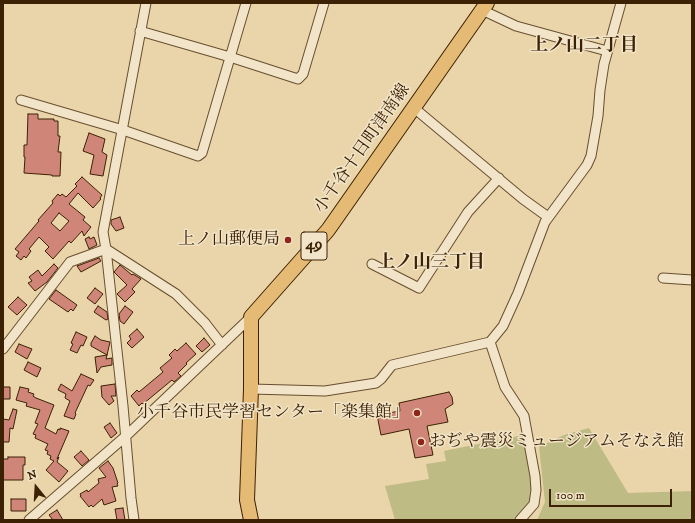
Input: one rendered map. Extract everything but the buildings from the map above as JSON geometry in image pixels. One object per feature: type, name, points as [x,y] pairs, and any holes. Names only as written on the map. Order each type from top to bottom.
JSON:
[{"type":"main road","name":"小千谷十日町津南線","points":[[251,317],[328,230],[485,6]]},
{"type":"main road","points":[[251,317],[247,500],[251,520]]},
{"type":"street","points":[[134,520],[103,232],[146,3]]},
{"type":"street","points":[[21,100],[123,130],[198,156],[202,153],[246,3]]},
{"type":"street","points":[[140,31],[230,57],[298,79],[303,74],[324,3]]},
{"type":"street","points":[[250,389],[325,391],[376,383],[382,379],[392,365],[490,342],[503,326],[518,293],[548,217],[587,165],[591,156],[607,51],[621,3]]},
{"type":"street","points":[[485,6],[516,26],[607,51]]},
{"type":"street","points":[[414,108],[548,217]]},
{"type":"street","points":[[372,264],[419,288],[468,212],[499,178]]},
{"type":"street","points":[[106,249],[176,294],[205,323],[222,345]]},
{"type":"street","points":[[3,349],[70,262],[106,249]]},
{"type":"street","points":[[663,278],[692,280]]},
{"type":"street","points":[[29,520],[126,436],[251,317]]},
{"type":"street","points":[[490,342],[504,387],[524,416],[535,476],[536,490],[534,504],[520,520]]},
{"type":"shaded area","points":[[589,428],[628,493],[692,491],[692,520],[537,520],[545,502],[539,447],[564,435]]},
{"type":"shaded area","points":[[528,434],[535,496],[519,520],[395,520],[385,486],[429,479],[426,464],[446,461],[444,451]]},
{"type":"place","name":"上ノ山郵便局","points":[[288,240]]},
{"type":"place","name":"小千谷市民学習センター「楽集館」","points":[[417,413]]},
{"type":"place","name":"おぢや震災ミュージアムそなえ館","points":[[421,442]]},
{"type":"district","name":"上ノ山二丁目","points":[[584,46]]},
{"type":"district","name":"上ノ山三丁目","points":[[431,263]]}]
